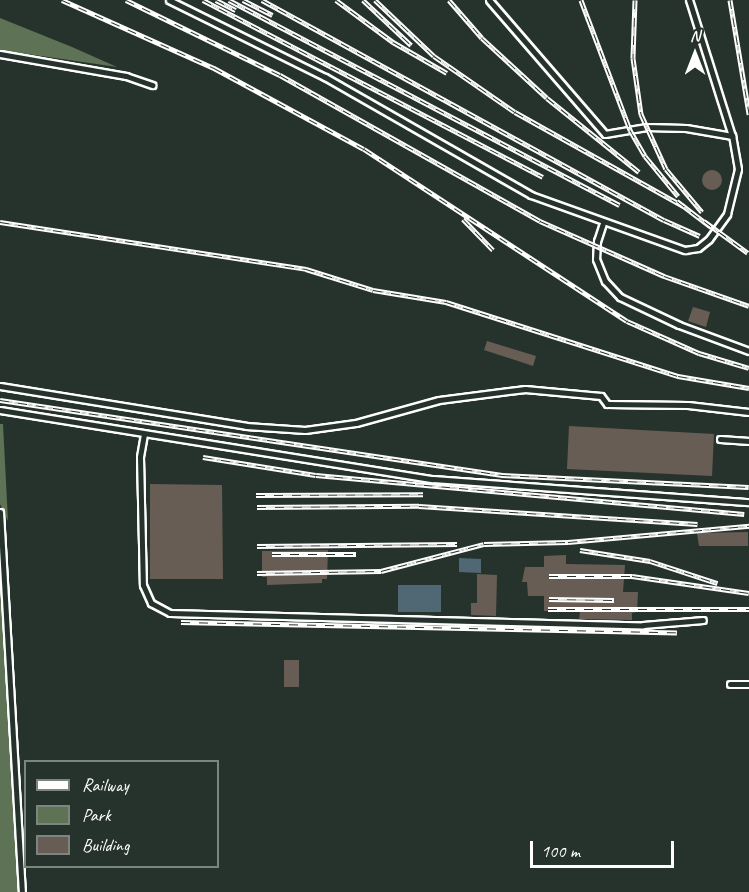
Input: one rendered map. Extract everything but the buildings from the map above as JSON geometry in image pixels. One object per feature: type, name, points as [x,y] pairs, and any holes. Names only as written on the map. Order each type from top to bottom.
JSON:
[{"type":"lane","points":[[169,0],[325,77],[531,195],[603,224],[685,250],[698,248],[727,214],[736,189],[738,169],[732,136],[689,0]]},
{"type":"lane","points":[[489,0],[605,134],[646,127],[686,128],[732,136]]},
{"type":"lane","points":[[0,54],[126,76],[152,85]]},
{"type":"lane","points":[[603,224],[597,241],[596,260],[605,281],[620,297],[679,325],[749,351]]},
{"type":"lane","points":[[0,386],[246,426],[305,430],[356,423],[440,400],[525,388],[601,396],[607,404],[688,405],[749,412]]},
{"type":"lane","points":[[0,410],[357,470],[481,484],[749,502]]},
{"type":"lane","points":[[144,434],[140,457],[143,585],[151,603],[170,613],[631,624],[703,620]]},
{"type":"lane","points":[[720,439],[749,441]]},
{"type":"lane","points":[[0,512],[22,892]]},
{"type":"lane","points":[[730,684],[746,684],[749,679]]},
{"type":"green space","points":[[0,18],[72,47],[117,67],[0,50]]},
{"type":"green space","points":[[0,424],[3,424],[8,521],[0,504]]},
{"type":"green space","points":[[0,551],[3,597],[19,892],[0,892]]},
{"type":"water","points":[[459,558],[481,559],[481,573],[459,572]]},
{"type":"water","points":[[398,585],[441,585],[441,612],[398,612]]},
{"type":"railway","points":[[62,0],[214,68],[364,149],[627,321],[699,353],[749,368]]},
{"type":"railway","points":[[126,0],[280,75],[540,221],[664,276],[749,306]]},
{"type":"railway","points":[[203,0],[543,177]]},
{"type":"railway","points":[[216,0],[236,10]]},
{"type":"railway","points":[[229,0],[619,205]]},
{"type":"railway","points":[[243,0],[272,15]]},
{"type":"railway","points":[[262,0],[664,220],[700,236]]},
{"type":"railway","points":[[336,0],[393,42],[447,73]]},
{"type":"railway","points":[[363,0],[411,45]]},
{"type":"railway","points":[[375,0],[434,56],[515,112],[683,206]]},
{"type":"railway","points":[[449,0],[482,38],[547,98],[639,172]]},
{"type":"railway","points":[[581,0],[630,130],[645,156],[678,196]]},
{"type":"railway","points":[[635,0],[633,58],[641,114],[666,169],[702,212]]},
{"type":"railway","points":[[730,0],[749,114]]},
{"type":"railway","points":[[677,201],[711,227]]},
{"type":"railway","points":[[463,219],[493,250]]},
{"type":"railway","points":[[704,221],[748,253]]},
{"type":"railway","points":[[0,222],[306,269],[373,290],[446,302],[678,376],[749,388]]},
{"type":"railway","points":[[0,400],[502,475],[749,487]]},
{"type":"railway","points":[[203,457],[316,475],[744,514]]},
{"type":"railway","points":[[256,495],[423,494]]},
{"type":"railway","points":[[257,507],[419,506],[697,524]]},
{"type":"railway","points":[[257,573],[381,571],[484,544],[568,542],[749,526]]},
{"type":"railway","points":[[257,546],[457,544]]},
{"type":"railway","points":[[580,550],[650,561],[717,583]]},
{"type":"railway","points":[[272,554],[356,554]]},
{"type":"railway","points":[[549,576],[632,576],[749,593]]},
{"type":"railway","points":[[549,599],[614,600]]},
{"type":"railway","points":[[548,609],[749,609]]},
{"type":"railway","points":[[181,622],[677,632]]}]
